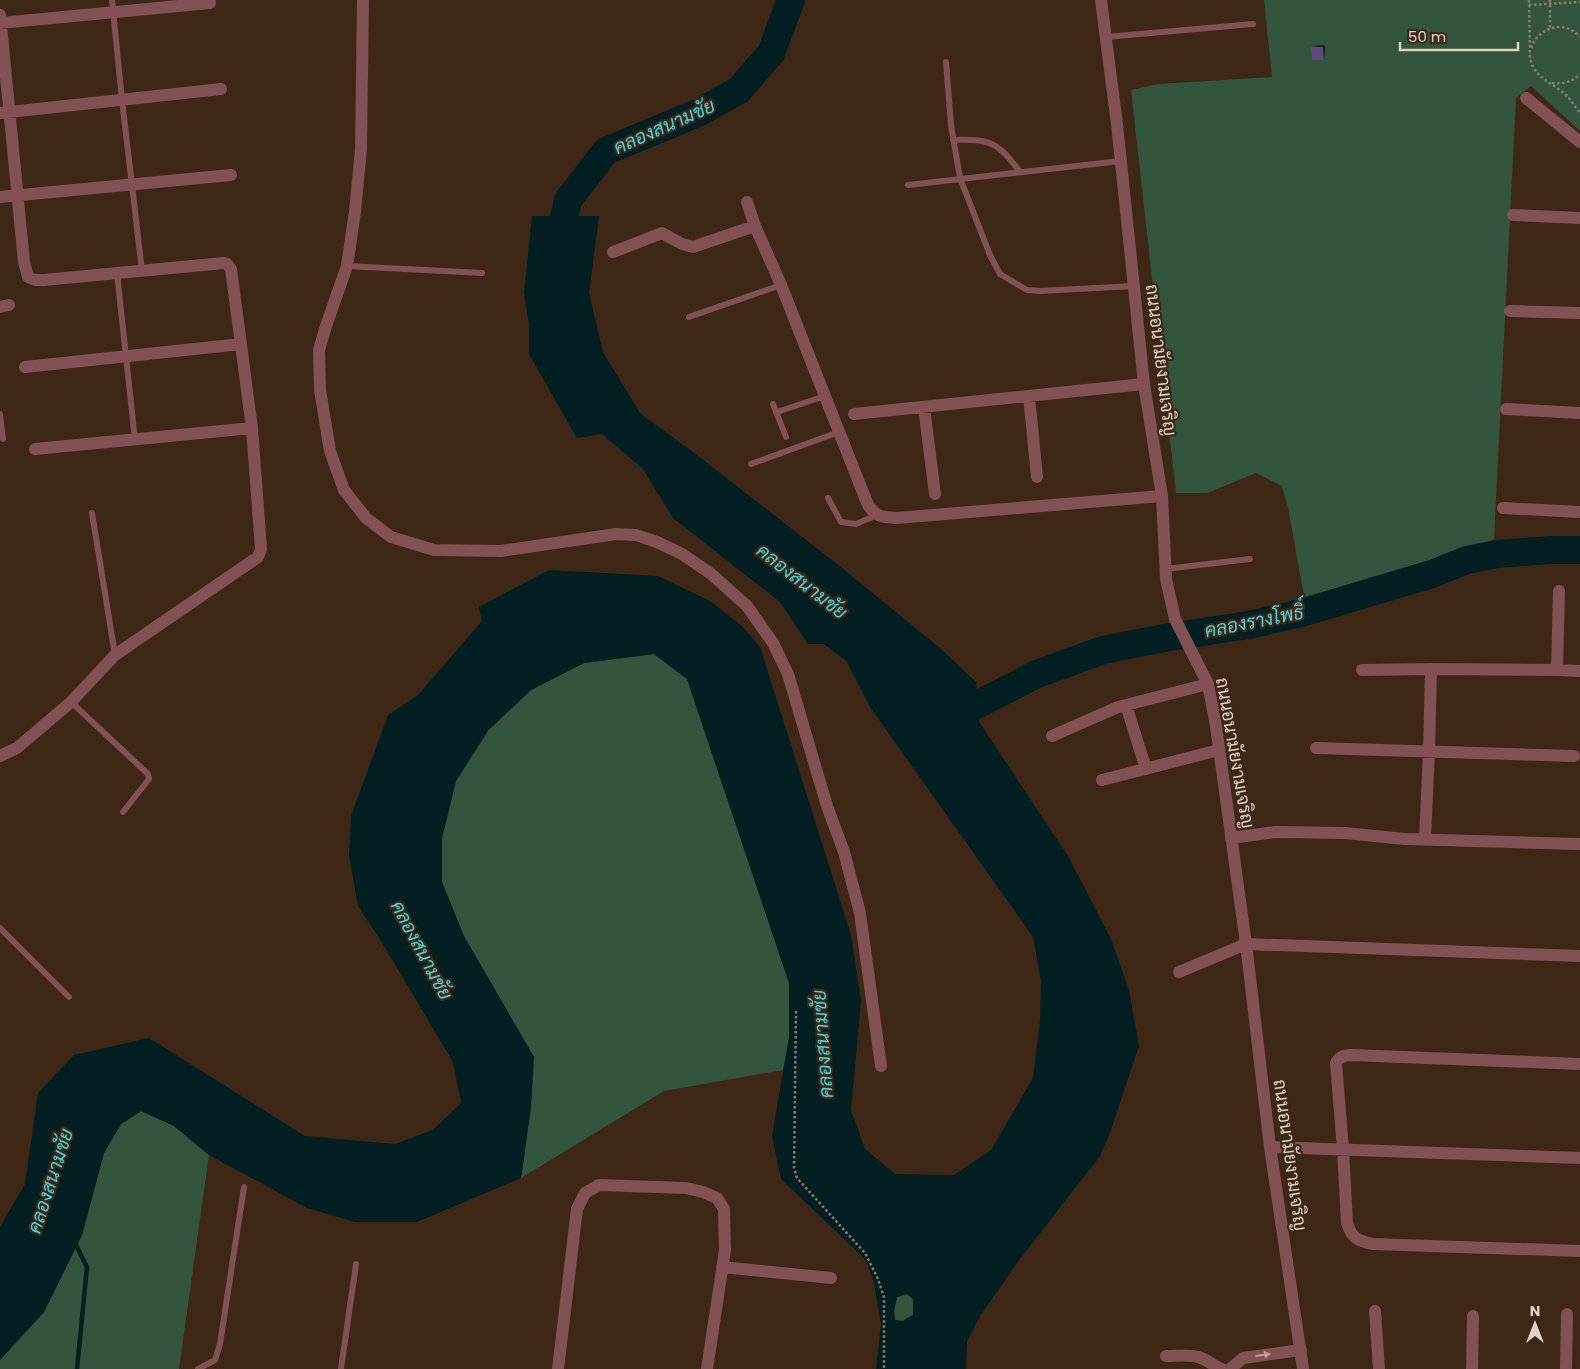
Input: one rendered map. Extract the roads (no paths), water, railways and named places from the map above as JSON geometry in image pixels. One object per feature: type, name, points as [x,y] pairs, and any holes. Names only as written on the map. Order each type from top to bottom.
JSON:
[{"type":"street","points":[[363,0],[361,149],[355,212],[347,266],[326,326],[320,350],[320,390],[330,451],[344,490],[366,518],[392,537],[434,550],[501,551],[616,534],[636,535],[657,542],[682,554],[710,573],[748,606],[773,643],[788,674],[827,806],[844,852],[857,899],[869,970],[880,1066]]},
{"type":"street","name":"ถนนอนามัยงามเจริญ","points":[[1101,0],[1121,161],[1144,384],[1162,496],[1165,569],[1180,630],[1208,684],[1232,838],[1270,1147],[1303,1369]]},
{"type":"street","points":[[0,756],[17,748],[71,702],[115,655],[258,557],[261,553],[252,428],[231,269],[224,263],[35,280],[28,277],[24,262],[17,195],[5,113],[0,20],[113,6],[210,3]]},
{"type":"street","points":[[5,113],[221,89]]},
{"type":"street","points":[[1526,98],[1580,142]]},
{"type":"street","points":[[0,197],[231,175]]},
{"type":"street","points":[[747,202],[868,505],[877,515],[898,518],[1162,496]]},
{"type":"street","points":[[1513,215],[1580,218]]},
{"type":"street","points":[[613,252],[662,233],[682,244],[694,247],[755,226]]},
{"type":"street","points":[[1510,311],[1580,313]]},
{"type":"street","points":[[25,367],[241,344]]},
{"type":"street","points":[[854,414],[1144,384]]},
{"type":"street","points":[[1029,396],[1037,477]]},
{"type":"street","points":[[924,407],[935,494]]},
{"type":"street","points":[[1506,409],[1580,412]]},
{"type":"street","points":[[35,450],[252,428]]},
{"type":"street","points":[[1503,508],[1580,512]]},
{"type":"street","points":[[1557,670],[1559,591]]},
{"type":"street","points":[[1425,839],[1431,669]]},
{"type":"street","points":[[1362,670],[1580,671]]},
{"type":"street","points":[[1052,736],[1126,705],[1208,684]]},
{"type":"street","points":[[1126,705],[1146,769]]},
{"type":"street","points":[[1316,748],[1574,756]]},
{"type":"street","points":[[1102,780],[1219,750]]},
{"type":"street","points":[[1232,838],[1275,832],[1345,833],[1425,839],[1580,844]]},
{"type":"street","points":[[1178,972],[1246,944],[1580,956]]},
{"type":"street","points":[[1580,1064],[1345,1055],[1338,1059],[1336,1063],[1347,1223],[1350,1232],[1355,1238],[1362,1242],[1373,1244],[1580,1251]]},
{"type":"street","points":[[1270,1147],[1580,1158]]},
{"type":"street","points":[[558,1369],[577,1209],[585,1193],[599,1185],[686,1188],[717,1198],[724,1209],[725,1250],[708,1369]]},
{"type":"street","points":[[722,1267],[831,1278]]},
{"type":"street","points":[[1375,1311],[1379,1369]]},
{"type":"street","points":[[1566,1369],[1568,1314]]},
{"type":"street","points":[[1472,1369],[1474,1316]]},
{"type":"street","points":[[1230,1369],[1243,1358],[1301,1350]]},
{"type":"street","points":[[1166,1356],[1196,1356],[1208,1361],[1214,1367],[1222,1369]]},
{"type":"lane","points":[[113,6],[142,271]]},
{"type":"lane","points":[[1106,37],[1253,24]]},
{"type":"lane","points":[[946,62],[953,140],[960,178],[990,255],[1000,274],[1028,290],[1134,286]]},
{"type":"lane","points":[[953,140],[987,141],[1000,149],[1020,172]]},
{"type":"lane","points":[[908,185],[1121,161]]},
{"type":"lane","points":[[347,266],[482,273]]},
{"type":"lane","points":[[117,273],[134,440]]},
{"type":"lane","points":[[689,317],[781,286]]},
{"type":"lane","points":[[777,412],[825,396]]},
{"type":"lane","points":[[773,404],[786,437]]},
{"type":"lane","points":[[0,414],[3,439]]},
{"type":"lane","points":[[751,464],[839,432]]},
{"type":"lane","points":[[828,498],[841,522],[856,524],[877,515]]},
{"type":"lane","points":[[92,513],[115,655]]},
{"type":"lane","points":[[1165,569],[1250,558]]},
{"type":"lane","points":[[71,702],[148,775],[149,779],[123,812]]},
{"type":"lane","points":[[0,928],[69,997]]},
{"type":"lane","points":[[198,1369],[215,1360],[220,1344],[244,1187]]},
{"type":"lane","points":[[341,1369],[356,1264]]},
{"type":"water","points":[[532,216],[599,216],[589,293],[603,352],[640,413],[837,564],[940,648],[976,682],[979,722],[1068,856],[1111,939],[1129,990],[1139,1046],[1111,1130],[1100,1156],[1020,1259],[980,1316],[967,1342],[966,1369],[876,1369],[881,1324],[874,1283],[866,1260],[781,1179],[772,1136],[789,1038],[789,983],[687,679],[654,654],[584,663],[531,690],[488,730],[456,781],[442,838],[442,882],[464,936],[534,1057],[531,1107],[521,1178],[417,1222],[355,1222],[307,1208],[209,1155],[174,1126],[141,1111],[121,1124],[104,1153],[82,1235],[44,1312],[0,1360],[0,1227],[25,1184],[38,1093],[74,1055],[149,1038],[305,1136],[395,1144],[433,1130],[461,1103],[453,1062],[358,906],[349,856],[351,816],[388,715],[418,695],[482,621],[479,607],[549,570],[658,576],[710,601],[742,626],[760,647],[851,935],[861,1001],[851,1110],[865,1149],[895,1174],[954,1175],[991,1150],[1033,1078],[1040,1021],[1041,981],[1033,937],[870,707],[847,662],[824,644],[808,644],[780,602],[673,518],[643,469],[602,434],[577,438],[529,354],[529,324],[524,293]],"holes":[[[907,1294],[913,1299],[913,1315],[903,1321],[895,1320],[894,1311],[897,1297]]]},
{"type":"waterway","name":"คลองสนามชัย","points":[[556,252],[568,200],[606,151],[700,112],[739,90],[771,53],[791,0]]},
{"type":"waterway","name":"คลองรางโพธิ์","points":[[945,721],[1037,674],[1103,650],[1248,625],[1301,613],[1432,574],[1467,560],[1497,554],[1580,550]]},
{"type":"waterway","points":[[74,1241],[87,1267],[77,1369]]}]
